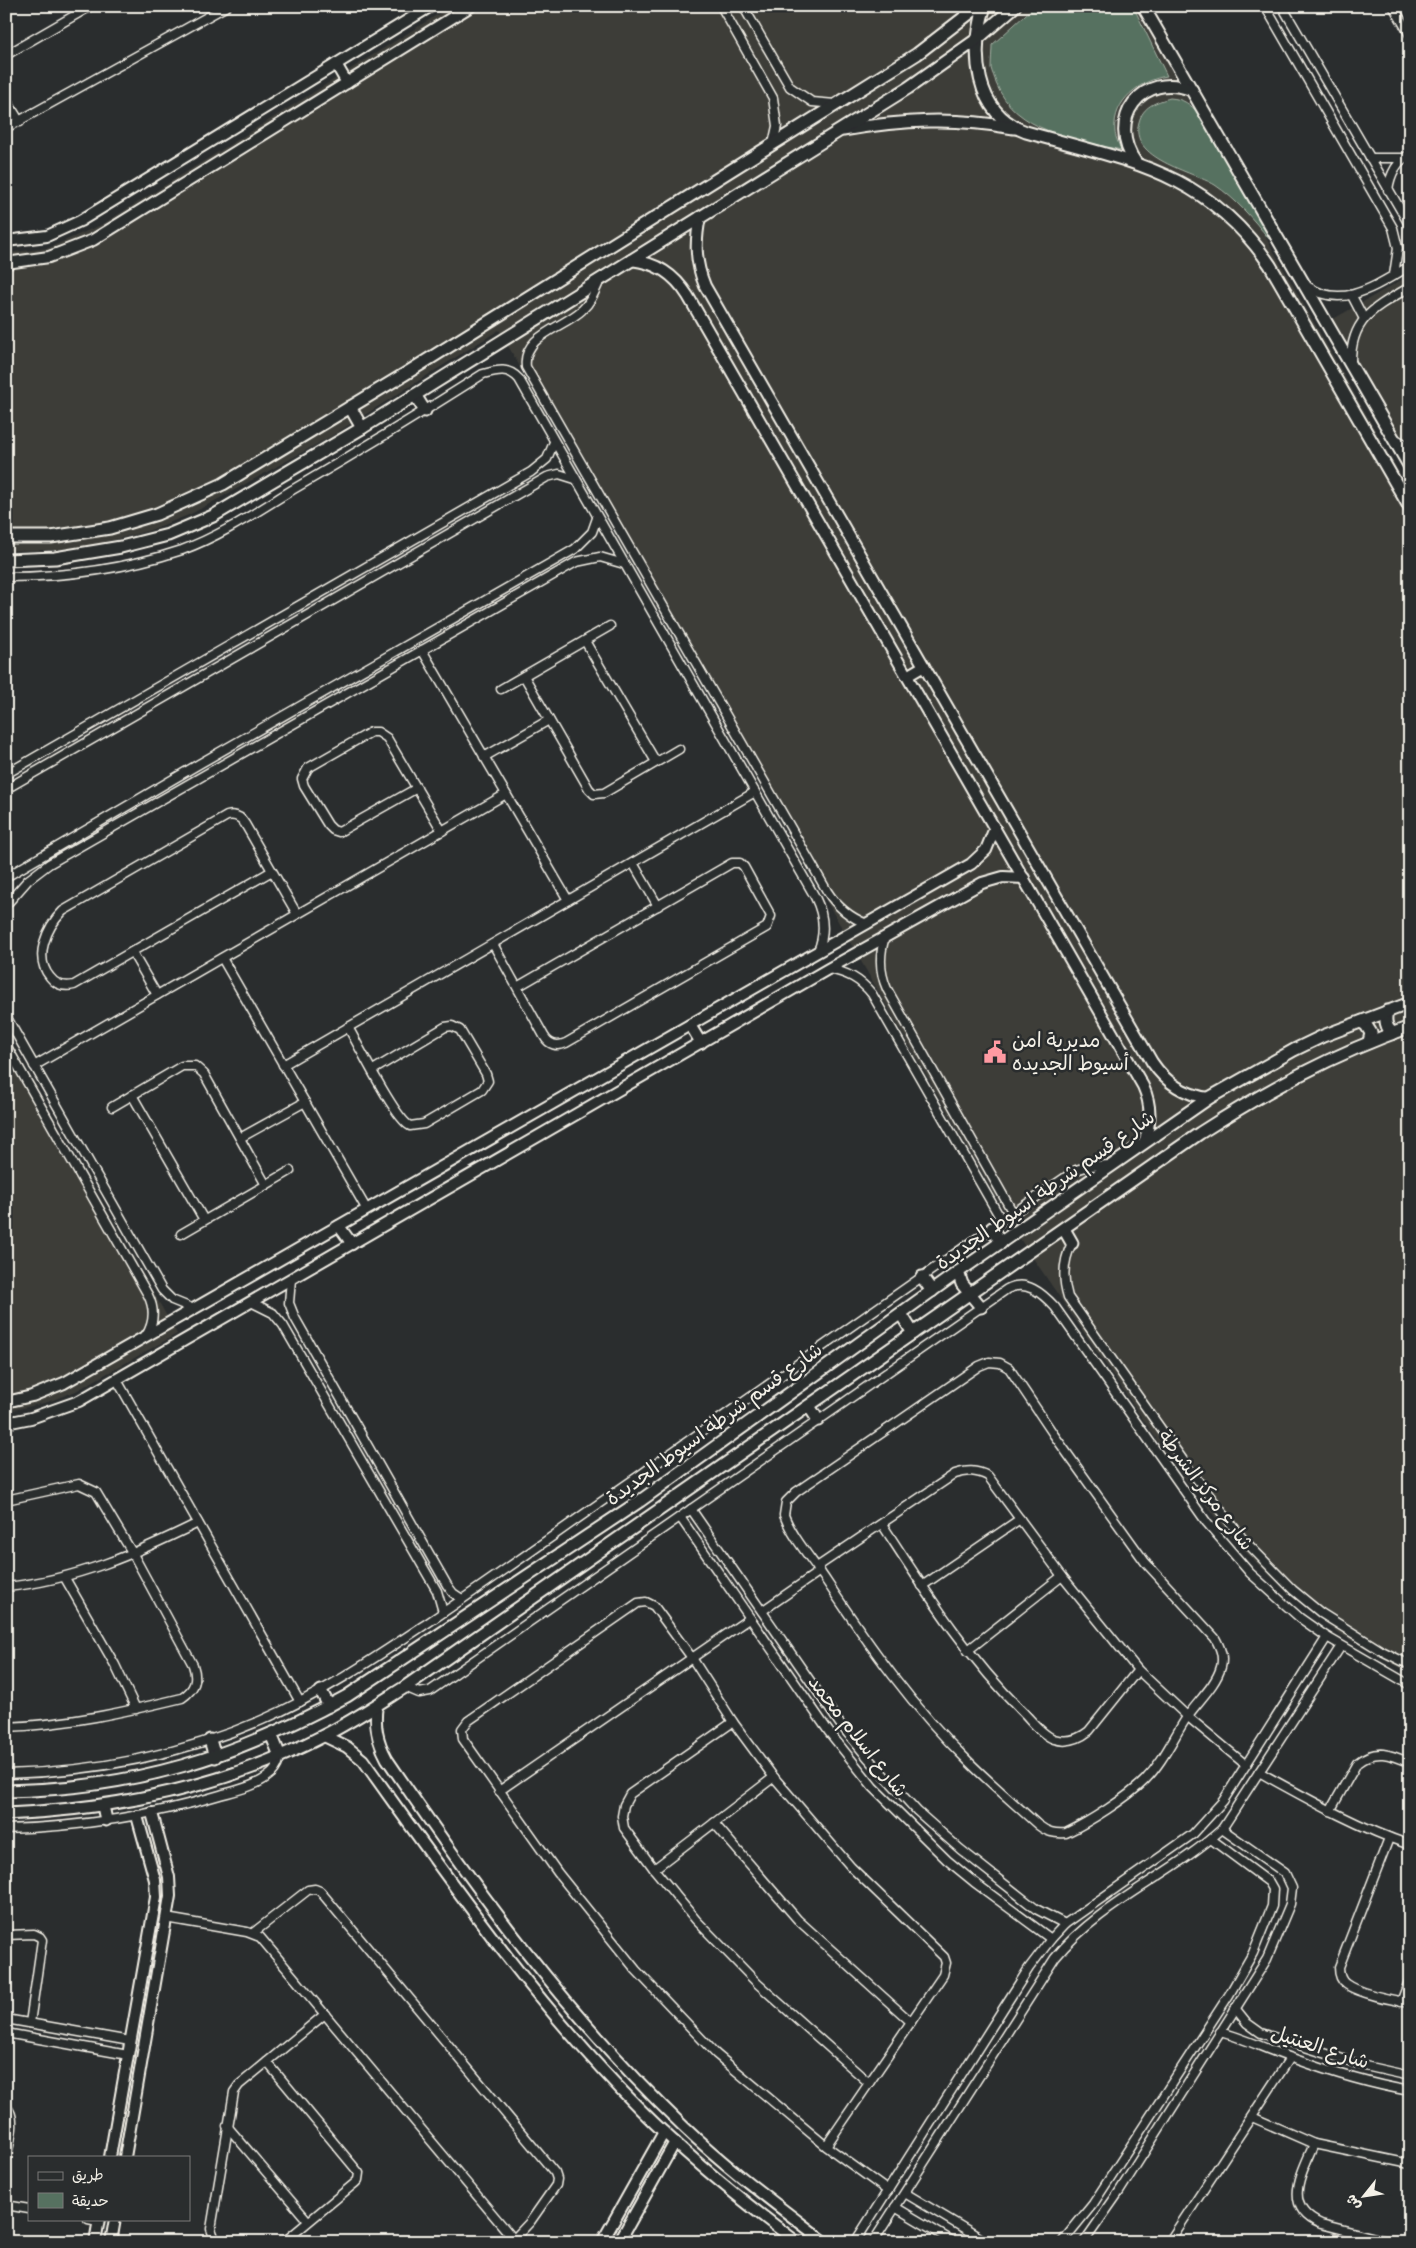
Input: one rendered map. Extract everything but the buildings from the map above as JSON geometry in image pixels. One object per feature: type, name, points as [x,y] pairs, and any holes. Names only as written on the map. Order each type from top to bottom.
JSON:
[{"type":"main road","points":[[6,537],[51,537],[90,532],[157,514],[223,484],[590,259],[917,54],[979,6]]},
{"type":"main road","points":[[985,6],[976,40],[977,68],[981,83],[994,108],[1014,128]]},
{"type":"main road","points":[[6,560],[56,558],[100,552],[168,535],[213,516],[362,428],[908,88],[976,40],[1015,6]]},
{"type":"main road","points":[[1144,6],[1410,466]]},
{"type":"main road","points":[[1148,6],[1154,23]]},
{"type":"main road","points":[[1136,163],[1129,154],[1124,132],[1125,121],[1135,101],[1142,94],[1162,85],[1182,86],[1192,90]]},
{"type":"main road","points":[[837,131],[878,124],[928,120],[979,122],[1014,128],[1136,163],[1167,175],[1200,194],[1229,215],[1258,247],[1410,508]]},
{"type":"main road","points":[[590,259],[601,278]]},
{"type":"main road","points":[[415,395],[425,411]]},
{"type":"main road","points":[[350,407],[362,428]]},
{"type":"main road","name":"شارع قسم شرطة اسيوط الجديدة","points":[[6,1791],[48,1790],[125,1780],[170,1770],[215,1757],[271,1734],[329,1706],[382,1674],[581,1542],[1000,1242],[1209,1098],[1294,1050],[1410,1003]]},
{"type":"main road","points":[[1388,1011],[1385,1019],[1387,1025],[1394,1033]]},
{"type":"main road","points":[[1361,1022],[1366,1025],[1371,1033],[1369,1042]]},
{"type":"main road","name":"شارع قسم شرطة اسيوط الجديدة","points":[[6,1814],[50,1812],[103,1806],[177,1791],[222,1778],[280,1756],[324,1736],[404,1687],[1200,1134],[1258,1096],[1299,1074],[1369,1042],[1410,1028]]},
{"type":"main road","points":[[992,1228],[1000,1242]]},
{"type":"main road","points":[[1064,1229],[1072,1243]]},
{"type":"main road","points":[[958,1272],[962,1284],[981,1307]]},
{"type":"main road","points":[[922,1277],[932,1291]]},
{"type":"main road","points":[[901,1314],[913,1333]]},
{"type":"main road","points":[[809,1406],[818,1420]]},
{"type":"main road","points":[[581,1542],[592,1557]]},
{"type":"main road","points":[[321,1692],[329,1706]]},
{"type":"main road","points":[[271,1734],[280,1756]]},
{"type":"main road","points":[[210,1740],[215,1757]]},
{"type":"main road","points":[[48,1790],[50,1812]]},
{"type":"main road","points":[[103,1806],[106,1820]]},
{"type":"street","points":[[6,55],[91,6]]},
{"type":"street","points":[[6,128],[20,122],[227,6]]},
{"type":"street","points":[[6,241],[46,236],[80,221],[431,6]]},
{"type":"street","points":[[6,263],[49,258],[92,240],[471,6]]},
{"type":"street","points":[[721,6],[773,98],[777,126],[772,144]]},
{"type":"street","points":[[743,6],[790,87],[812,102],[837,104]]},
{"type":"street","points":[[1265,6],[1385,213],[1395,234],[1398,255],[1394,275]]},
{"type":"street","points":[[1282,6],[1410,226],[1395,234]]},
{"type":"street","points":[[1393,6],[1410,34]]},
{"type":"street","points":[[336,64],[348,83]]},
{"type":"street","points":[[6,99],[20,122]]},
{"type":"street","points":[[1370,158],[1407,156]]},
{"type":"street","points":[[1388,190],[1393,172],[1407,156]]},
{"type":"street","points":[[700,217],[695,245],[696,259],[705,286],[1152,1062],[1159,1072],[1176,1088],[1198,1097],[1209,1098]]},
{"type":"street","points":[[631,260],[648,263],[664,270],[682,286],[1146,1091],[1150,1108],[1150,1120],[1144,1144]]},
{"type":"street","points":[[1305,285],[1327,296],[1352,296],[1410,266]]},
{"type":"street","points":[[601,278],[590,301],[583,310],[533,343],[526,354],[526,367],[832,900],[848,915],[867,924]]},
{"type":"street","points":[[1350,363],[1352,342],[1364,318],[1372,310],[1410,287]]},
{"type":"street","points":[[1352,296],[1364,318]]},
{"type":"street","points":[[6,577],[43,577],[81,573],[127,564],[182,549],[228,528],[425,411],[483,374],[496,370],[507,370],[519,379],[819,906],[823,924],[822,942],[818,951]]},
{"type":"street","points":[[519,379],[529,374]]},
{"type":"street","points":[[1393,437],[1410,447]]},
{"type":"street","points":[[6,774],[531,472],[547,459],[554,442]]},
{"type":"street","points":[[6,789],[548,477],[559,474],[575,479]]},
{"type":"street","points":[[6,877],[199,764],[575,549],[592,532],[597,518]]},
{"type":"street","points":[[6,905],[28,880],[49,864],[583,559],[600,556],[624,564]]},
{"type":"street","points":[[468,610],[474,621]]},
{"type":"street","points":[[275,620],[281,630]]},
{"type":"street","points":[[501,689],[610,626]]},
{"type":"street","points":[[585,641],[656,762]]},
{"type":"street","points":[[422,650],[568,900]]},
{"type":"street","points":[[679,660],[690,653]]},
{"type":"street","points":[[907,676],[924,666]]},
{"type":"street","points":[[524,676],[588,789],[594,794],[604,793],[678,749]]},
{"type":"street","points":[[484,757],[549,720]]},
{"type":"street","points":[[417,788],[339,832],[333,830],[328,825],[304,786],[302,779],[308,768],[370,732],[378,732],[387,738],[417,788],[442,831]]},
{"type":"street","points":[[199,764],[205,775]]},
{"type":"street","points":[[283,1064],[755,792]]},
{"type":"street","points":[[34,1066],[506,794]]},
{"type":"street","points":[[272,871],[79,983],[69,986],[58,984],[48,976],[42,955],[50,927],[58,916],[70,906],[227,816],[238,816],[243,821],[297,914]]},
{"type":"street","points":[[6,1402],[32,1396],[64,1383],[867,924],[977,860],[986,850],[995,828]]},
{"type":"street","points":[[783,841],[794,835]]},
{"type":"street","points":[[493,944],[546,1039],[554,1045],[562,1045],[767,927],[771,920],[770,912],[744,867],[735,862],[517,987]]},
{"type":"street","points":[[633,863],[658,906]]},
{"type":"street","points":[[6,1423],[31,1418],[79,1401],[885,937],[989,880],[1002,877],[1024,878]]},
{"type":"street","points":[[885,937],[880,958],[880,968],[886,989],[1013,1214]]},
{"type":"street","points":[[132,952],[157,995]]},
{"type":"street","points":[[222,958],[367,1210]]},
{"type":"street","points":[[828,969],[838,970],[857,979],[872,994],[1002,1221]]},
{"type":"street","points":[[6,1016],[162,1290],[172,1300],[194,1309]]},
{"type":"street","points":[[690,1024],[700,1043]]},
{"type":"street","points":[[348,1027],[402,1121],[415,1127],[424,1124],[482,1090],[488,1081],[486,1074],[460,1030],[452,1026],[445,1027],[373,1070]]},
{"type":"street","points":[[18,1036],[6,1044],[151,1300],[152,1318],[145,1337]]},
{"type":"street","points":[[112,1107],[182,1066],[195,1066],[204,1074],[266,1185]]},
{"type":"street","points":[[132,1095],[204,1220]]},
{"type":"street","points":[[240,1138],[305,1102]]},
{"type":"street","points":[[6,1774],[41,1773],[96,1767],[154,1756],[210,1740],[262,1720],[321,1692],[462,1599],[1080,1168],[1112,1165]]},
{"type":"street","points":[[181,1234],[290,1171]]},
{"type":"street","points":[[112,1229],[124,1223]]},
{"type":"street","points":[[340,1226],[352,1244]]},
{"type":"street","name":"شارع مركز الشرطة","points":[[1072,1243],[1067,1253],[1064,1275],[1068,1297],[1220,1512],[1249,1546],[1294,1590],[1321,1613],[1380,1650],[1410,1665]]},
{"type":"street","points":[[291,1279],[289,1303],[295,1318],[447,1585],[453,1593],[462,1599]]},
{"type":"street","name":"شارع مركز الشرطة","points":[[981,1307],[1011,1287],[1020,1285],[1029,1287],[1048,1300],[1181,1487],[1228,1549],[1275,1596],[1327,1637],[1410,1685]]},
{"type":"street","points":[[251,1302],[273,1313],[283,1325],[437,1591],[443,1612]]},
{"type":"street","points":[[404,1687],[419,1693],[430,1691],[981,1307]]},
{"type":"street","points":[[989,1362],[1000,1363],[1009,1368],[1015,1376],[1054,1435],[1145,1562],[1215,1638],[1220,1647],[1223,1658],[1221,1668],[1187,1716],[1156,1768],[1136,1788],[1070,1831],[1056,1834],[1046,1831],[967,1761],[899,1684],[818,1569],[787,1521],[784,1508],[790,1497],[979,1366],[989,1362]]},
{"type":"street","points":[[117,1380],[300,1702]]},
{"type":"street","points":[[762,1611],[818,1569],[954,1474],[966,1470],[977,1471],[988,1476],[996,1484],[1062,1576],[1138,1670],[1187,1716],[1246,1765]]},
{"type":"street","points":[[6,1500],[73,1484],[86,1485],[96,1492],[133,1554],[193,1665],[196,1674],[196,1683],[191,1692],[182,1698],[90,1719],[40,1725],[6,1726]]},
{"type":"street","name":"شارع اسلام محمد","points":[[691,1509],[844,1730],[868,1758],[917,1811],[960,1850],[1036,1909],[1066,1924]]},
{"type":"street","name":"شارع اسلام محمد","points":[[680,1517],[792,1679],[851,1760],[897,1812],[974,1882],[1051,1939]]},
{"type":"street","points":[[922,1586],[1020,1519]]},
{"type":"street","points":[[6,1587],[65,1578],[133,1554],[198,1522]]},
{"type":"street","points":[[882,1524],[967,1651],[1000,1690],[1041,1731],[1053,1739],[1068,1741],[1082,1737],[1089,1731],[1138,1670]]},
{"type":"street","points":[[967,1651],[1062,1576]]},
{"type":"street","points":[[65,1578],[116,1665],[136,1709]]},
{"type":"street","points":[[826,2146],[943,1974],[945,1969],[944,1957],[851,1867],[774,1778],[733,1722],[692,1658],[650,1604],[638,1603],[464,1724],[461,1734],[463,1739],[558,1873],[636,1970],[716,2054],[826,2146],[888,2191]]},
{"type":"street","points":[[500,1791],[750,1618]]},
{"type":"street","points":[[855,2242],[1028,1968],[1051,1939],[1066,1924],[1193,1834],[1204,1824],[1223,1801],[1327,1637]]},
{"type":"street","points":[[873,2242],[1055,1958],[1073,1938],[1094,1920],[1210,1839],[1222,1828],[1341,1646]]},
{"type":"street","points":[[1373,1665],[1380,1650]]},
{"type":"street","points":[[792,1679],[803,1671]]},
{"type":"street","points":[[377,1705],[376,1728],[383,1751],[436,1831],[497,1916],[567,2004],[637,2080],[684,2127],[732,2170],[825,2242]]},
{"type":"street","points":[[733,1722],[630,1794],[624,1805],[622,1816],[624,1828],[654,1869],[696,1920],[758,1984],[869,2083]]},
{"type":"street","points":[[324,1736],[347,1747],[363,1760],[512,1963],[560,2023],[624,2093],[723,2185],[797,2242]]},
{"type":"street","points":[[1330,1811],[1357,1763],[1364,1757],[1382,1753],[1410,1763]]},
{"type":"street","points":[[6,1829],[48,1828],[137,1816],[190,1804],[258,1783],[273,1772],[278,1765],[280,1756]]},
{"type":"street","points":[[1259,1772],[1330,1811],[1389,1838],[1410,1845]]},
{"type":"street","points":[[654,1869],[774,1778]]},
{"type":"street","points":[[1223,1801],[1235,1809]]},
{"type":"street","points":[[126,2156],[170,1896],[170,1882],[152,1813]]},
{"type":"street","points":[[110,2156],[156,1889],[137,1816]]},
{"type":"street","points":[[714,1823],[798,1920],[911,2022]]},
{"type":"street","points":[[1084,2242],[1119,2192],[1266,1958],[1290,1904],[1292,1888],[1285,1873],[1222,1828]]},
{"type":"street","points":[[1389,1838],[1338,1973],[1345,1984],[1351,1987],[1400,2002],[1410,2003]]},
{"type":"street","points":[[1062,2242],[1093,2204],[1229,1994],[1253,1953],[1274,1897],[1273,1889],[1263,1876],[1210,1839]]},
{"type":"street","points":[[166,1918],[253,1933],[263,1940],[515,2241],[556,2185],[555,2173],[320,1892],[314,1889],[308,1890],[253,1933]]},
{"type":"street","points":[[1086,1908],[1094,1920]]},
{"type":"street","points":[[6,1935],[34,1934],[42,1940],[30,2023]]},
{"type":"street","points":[[1400,2002],[1410,1979]]},
{"type":"street","points":[[141,1982],[155,1984]]},
{"type":"street","name":"شارع العنتيل","points":[[1229,1994],[1247,2023],[1261,2033],[1365,2066],[1410,2076]]},
{"type":"street","points":[[216,2242],[211,2230],[235,2089],[325,2014]]},
{"type":"street","points":[[6,2019],[130,2041]]},
{"type":"street","name":"شارع العنتيل","points":[[1220,2032],[1244,2038],[1290,2058],[1348,2076],[1410,2091]]},
{"type":"street","points":[[6,2033],[128,2055]]},
{"type":"street","points":[[1169,2242],[1290,2058]]},
{"type":"street","points":[[267,2062],[359,2173],[358,2180],[284,2242]]},
{"type":"street","points":[[624,2093],[637,2080]]},
{"type":"street","points":[[6,2107],[10,2110],[13,2118],[6,2160]]},
{"type":"street","points":[[1252,2117],[1314,2144],[1410,2164]]},
{"type":"street","points":[[228,2126],[308,2221]]},
{"type":"street","points":[[602,2242],[664,2132]]},
{"type":"street","points":[[619,2242],[675,2142]]},
{"type":"street","points":[[1314,2144],[1297,2185],[1297,2198],[1301,2210],[1310,2220],[1321,2224],[1391,2242]]},
{"type":"street","points":[[904,2193],[987,2242]]},
{"type":"street","points":[[6,2205],[28,2208]]},
{"type":"street","points":[[895,2207],[954,2242]]},
{"type":"street","points":[[95,2220],[95,2242]]},
{"type":"street","points":[[111,2242],[115,2220]]},
{"type":"shaded area","points":[[451,6],[1135,6],[1410,492],[1410,1673],[1338,1633],[1292,1597],[1233,1540],[1172,1462],[1022,1242],[499,330],[330,437],[191,514],[148,531],[103,543],[57,550],[6,551],[6,253],[48,248],[103,224]]},
{"type":"shaded area","points":[[1410,275],[1410,482],[1321,326]]},
{"type":"shaded area","points":[[6,1033],[177,1334],[76,1391],[48,1402],[6,1412]]},
{"type":"green space","points":[[1035,6],[1133,6],[1167,76],[1157,78],[1138,87],[1123,101],[1115,120],[1116,138],[1121,150],[1048,131],[1017,113],[1005,99],[996,83],[991,68],[992,45]]},
{"type":"green space","points":[[1170,98],[1186,103],[1199,114],[1272,238],[1269,239],[1237,203],[1215,185],[1164,162],[1152,155],[1143,145],[1138,135],[1141,117],[1151,105]]},
{"type":"place","name":"مديرية امن أسيوط الجديده","points":[[995,1052]]}]
